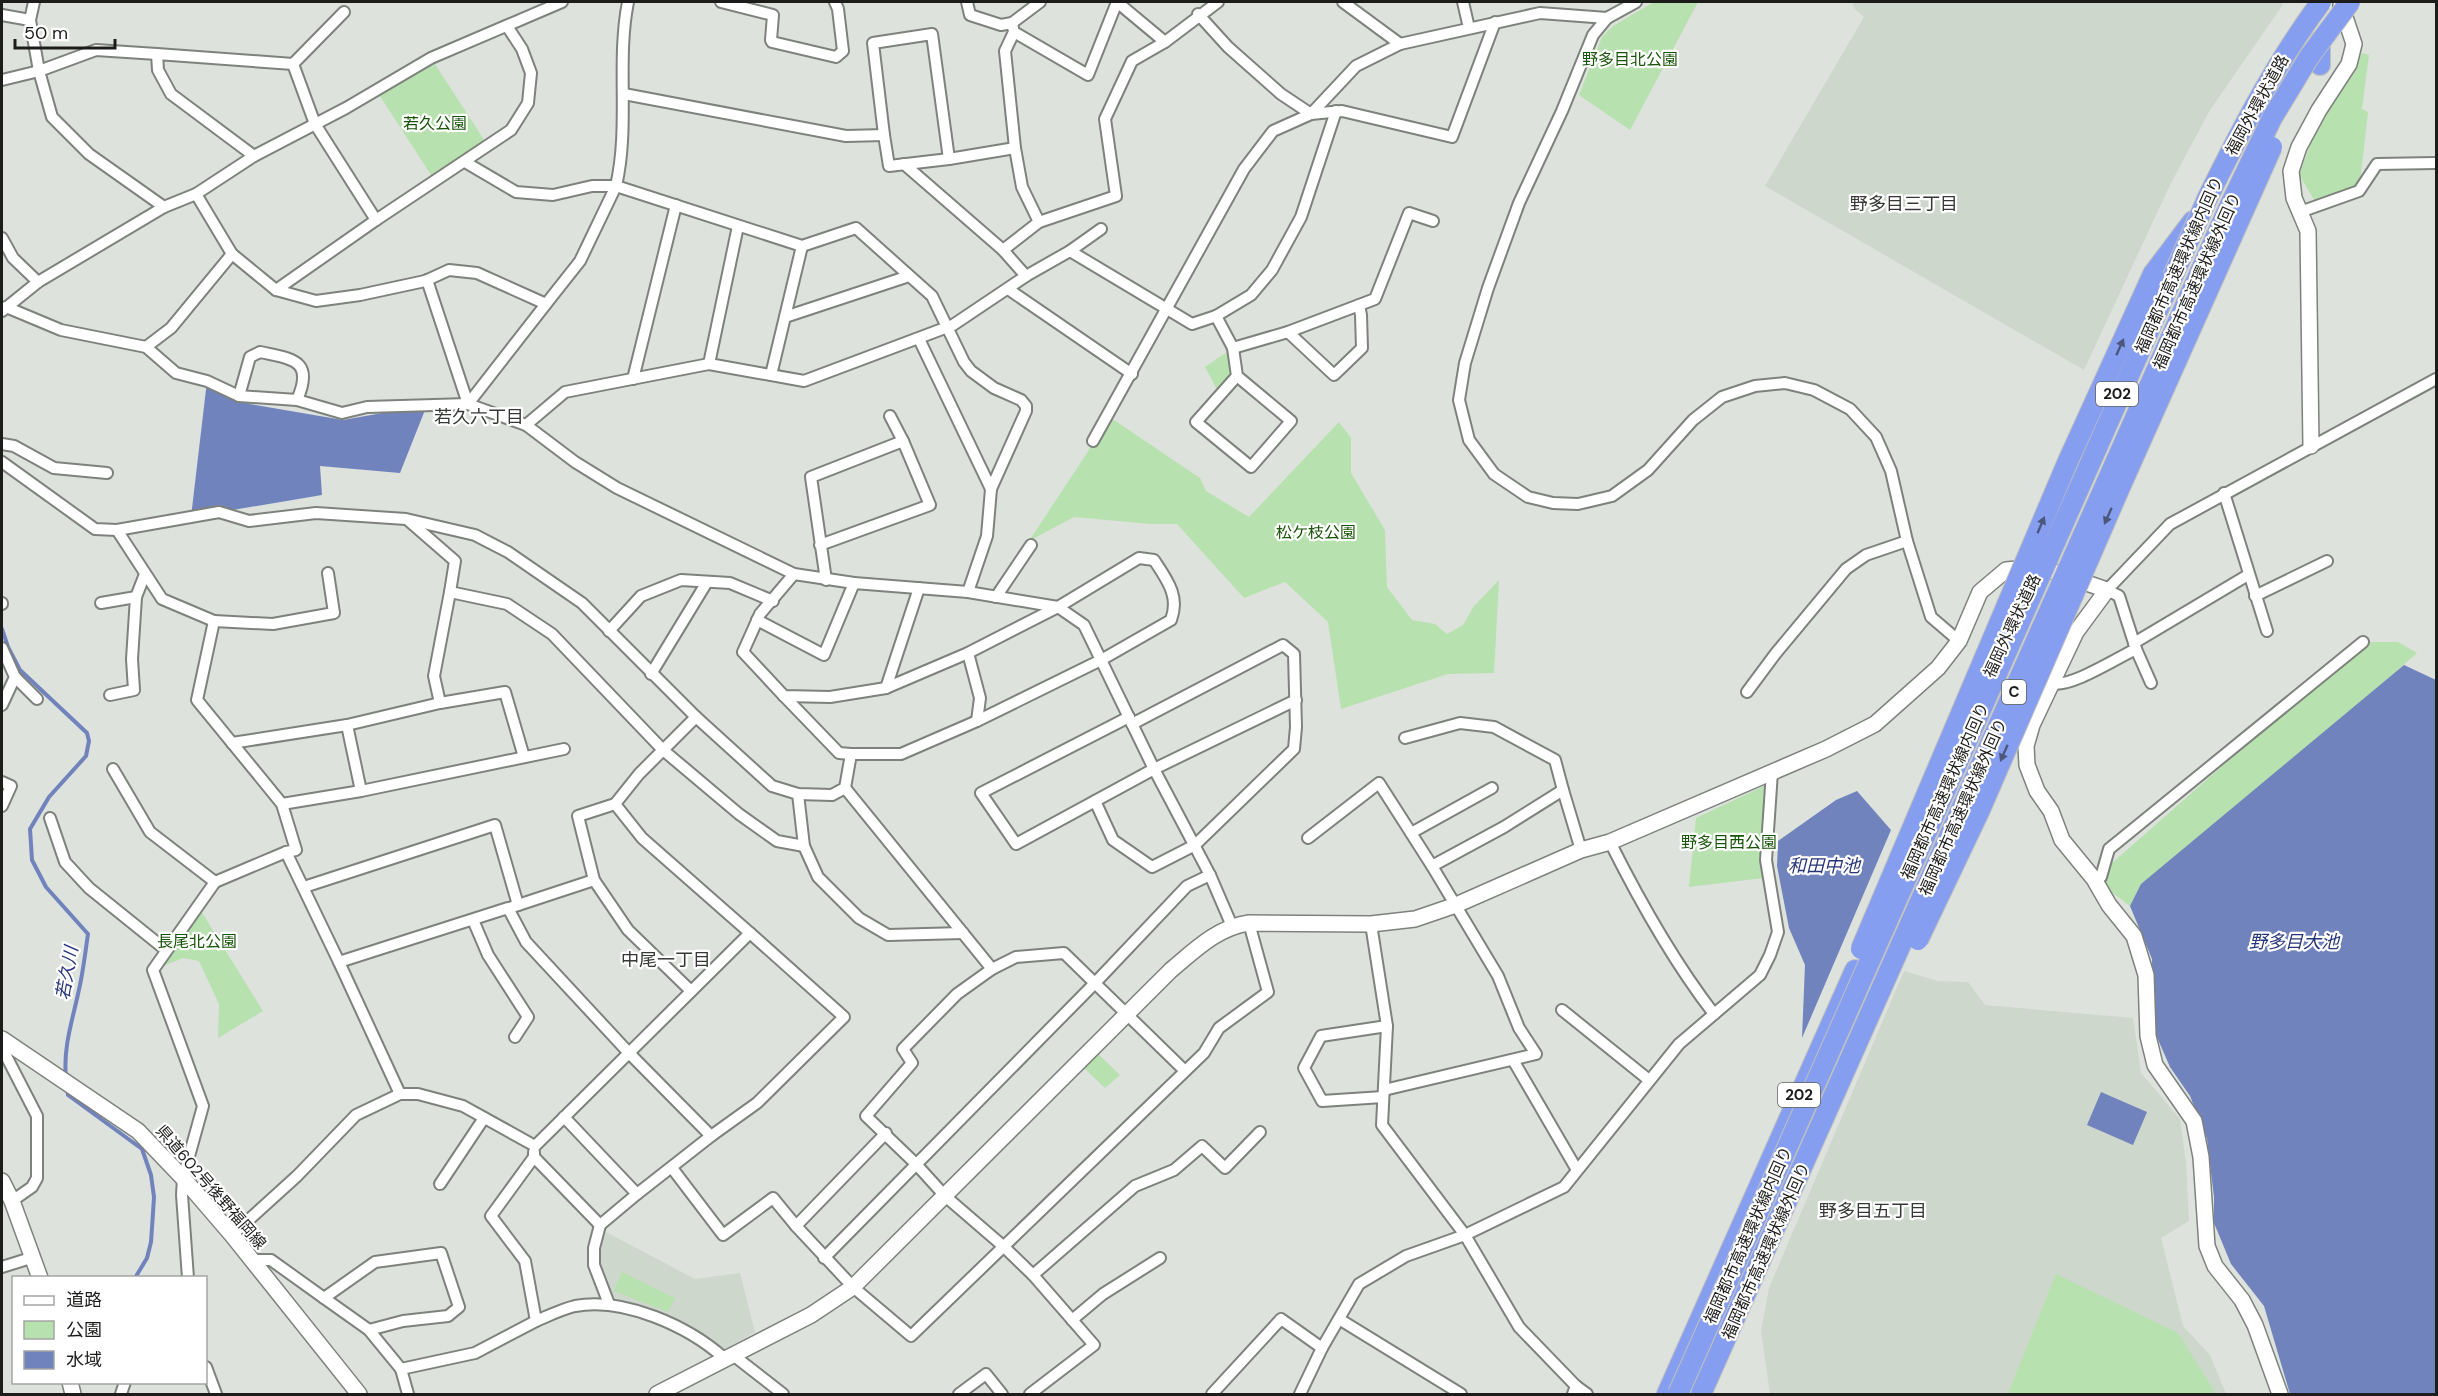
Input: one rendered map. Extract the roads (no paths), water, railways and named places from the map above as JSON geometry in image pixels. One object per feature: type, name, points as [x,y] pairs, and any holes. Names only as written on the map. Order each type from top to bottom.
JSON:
[{"type":"highway","name":"福岡外環状道路","points":[[1667,1395],[1933,797],[2201,211],[2271,73],[2322,2]]},
{"type":"highway","name":"福岡都市高速環状線内回り","points":[[1678,1395],[2208,197],[2253,107],[2290,43],[2322,2]]},
{"type":"highway","name":"福岡外環状道路","points":[[1701,1395],[1964,808],[2063,574],[2258,147],[2295,80],[2344,5]]},
{"type":"highway","name":"福岡都市高速環状線外回り","points":[[1701,1395],[2239,187],[2272,118],[2344,5]]},
{"type":"highway","points":[[1733,1323],[1801,1195],[1861,1060],[1979,812],[2126,474],[2279,132],[2320,65],[2320,41]]},
{"type":"highway","points":[[1787,1149],[1861,950],[2068,461],[2153,274],[2201,211]]},
{"type":"street","points":[[34,2],[30,20],[39,71],[52,117],[89,154],[164,207]]},
{"type":"street","points":[[4,309],[38,282],[164,207],[196,194],[254,156],[431,58],[562,2]]},
{"type":"street","points":[[468,404],[580,261],[616,186],[622,158],[623,26],[628,2]]},
{"type":"street","points":[[721,2],[773,15],[772,42],[836,57],[843,51],[838,9],[835,2]]},
{"type":"street","points":[[968,2],[969,15],[1013,27],[1088,75],[1117,2],[1165,42]]},
{"type":"street","points":[[1039,222],[1022,187],[1015,148],[1005,51],[1013,27],[1040,2]]},
{"type":"street","points":[[1003,250],[1039,222],[1116,196],[1105,119],[1132,61],[1165,42],[1198,14],[1218,2]]},
{"type":"street","points":[[1343,2],[1400,44]]},
{"type":"street","points":[[1463,2],[1469,28]]},
{"type":"street","points":[[1636,2],[1607,18],[1593,35],[1562,111],[1519,203],[1488,288],[1466,363],[1460,400],[1468,440],[1494,474],[1528,497],[1553,503],[1578,504],[1612,496],[1648,470],[1693,420],[1722,397],[1755,386],[1785,383],[1814,390],[1850,409],[1876,437],[1891,471],[1906,541],[1930,617],[1959,640]]},
{"type":"street","points":[[2312,446],[2308,231],[2294,198],[2292,171],[2299,147],[2319,110],[2349,64],[2354,44],[2344,5]]},
{"type":"street","points":[[2,80],[39,71],[96,50],[293,64],[344,12]]},
{"type":"street","points":[[1311,114],[1356,66],[1400,44],[1540,13],[1607,18]]},
{"type":"street","points":[[1198,14],[1228,47],[1281,94],[1311,114]]},
{"type":"street","points":[[2,15],[30,20]]},
{"type":"street","points":[[1093,441],[1244,169],[1273,131],[1311,114],[1336,111],[1452,137],[1495,22]]},
{"type":"street","points":[[276,290],[511,130],[528,103],[531,72],[522,48],[507,26]]},
{"type":"street","points":[[949,159],[932,34],[873,43],[889,166],[949,159],[1015,148]]},
{"type":"street","points":[[157,54],[158,70],[171,94],[254,156]]},
{"type":"street","points":[[293,64],[315,124],[376,220]]},
{"type":"street","points":[[624,93],[846,136],[884,135]]},
{"type":"street","points":[[1070,251],[1192,324],[1216,316],[1251,296],[1272,270],[1301,217],[1336,111]]},
{"type":"street","points":[[465,162],[516,192],[553,195],[592,186],[616,186],[802,246],[856,228],[932,296],[964,362],[971,370],[994,388],[1021,400],[1026,406],[1026,411],[992,489],[987,536],[968,592]]},
{"type":"street","points":[[2300,212],[2359,191],[2377,164],[2436,163]]},
{"type":"street","points":[[904,164],[1003,250],[1026,276]]},
{"type":"street","points":[[196,194],[232,254],[276,290],[316,301],[360,296],[427,280],[449,270],[477,273],[546,304]]},
{"type":"street","points":[[633,379],[676,205]]},
{"type":"street","points":[[1233,348],[1288,333],[1375,299],[1409,213],[1433,221]]},
{"type":"street","points":[[709,364],[738,226]]},
{"type":"street","points":[[526,425],[565,392],[709,364],[804,381],[948,327],[1026,276],[1070,251],[1101,229]]},
{"type":"street","points":[[2,238],[13,258],[38,282]]},
{"type":"street","points":[[771,375],[802,246]]},
{"type":"street","points":[[146,347],[171,328],[232,254]]},
{"type":"street","points":[[785,317],[909,276]]},
{"type":"street","points":[[427,280],[468,404]]},
{"type":"street","points":[[1008,289],[1132,374]]},
{"type":"street","points":[[1288,333],[1334,375],[1362,348],[1359,305]]},
{"type":"street","points":[[4,309],[61,330],[146,347],[176,373],[207,381],[239,396],[297,400],[342,413],[367,407],[468,404],[526,425],[575,462],[617,488],[794,574],[854,584],[968,592],[1058,607],[1084,625],[1130,720],[1210,874],[1232,926]]},
{"type":"street","points":[[1216,316],[1233,348],[1238,376],[1291,421],[1251,467],[1196,422],[1238,376]]},
{"type":"street","points":[[919,339],[992,489]]},
{"type":"street","points":[[239,396],[250,357],[260,352],[295,359],[302,369],[302,388],[297,400]]},
{"type":"street","points":[[2280,1395],[2255,1325],[2242,1300],[2215,1266],[2207,1246],[2201,1157],[2194,1122],[2155,1065],[2148,1036],[2146,975],[2134,936],[2109,905],[2094,879],[2062,840],[2051,811],[2037,791],[2027,765],[2026,746],[2032,724],[2076,632],[2107,590],[2170,524],[2223,493],[2436,379]]},
{"type":"street","points":[[820,545],[930,505],[890,416]]},
{"type":"street","points":[[826,580],[811,477],[903,441]]},
{"type":"street","points":[[2,444],[14,446],[54,468],[107,473]]},
{"type":"street","points":[[2,462],[95,529],[117,530],[219,512],[249,521],[316,513],[406,519],[475,536],[507,552],[582,603],[651,674],[772,786],[798,794],[832,795],[845,788]]},
{"type":"street","points":[[2223,493],[2267,631]]},
{"type":"street","points":[[406,519],[455,561],[434,675],[440,703]]},
{"type":"street","points":[[117,530],[162,599],[214,621],[273,624],[334,613],[328,573]]},
{"type":"street","points":[[1747,692],[1776,653],[1846,569],[1866,555],[1906,541]]},
{"type":"street","points":[[996,597],[1031,545]]},
{"type":"street","points":[[784,696],[830,697],[886,688],[968,653],[1058,607],[1139,558],[1154,560],[1169,583],[1176,607],[1171,620],[1101,660],[977,721],[901,754],[851,754],[840,753],[784,696],[743,652],[760,614],[794,574]]},
{"type":"street","points":[[2255,596],[2327,561]]},
{"type":"street","points":[[665,1393],[729,1356],[811,1315],[853,1287],[1171,970],[1201,944],[1232,926],[1371,924],[1415,919],[1456,905],[1581,850],[1610,842],[1826,749],[1875,724],[1938,668],[1959,640],[1980,591],[2006,570],[2040,567],[2119,596],[2135,646],[2151,684]]},
{"type":"street","points":[[110,695],[134,690],[132,659],[136,597],[145,574]]},
{"type":"street","points":[[2051,683],[2058,686],[2070,682],[2135,646],[2248,575]]},
{"type":"street","points":[[609,631],[641,596],[681,580],[730,583],[773,601]]},
{"type":"street","points":[[651,674],[707,582]]},
{"type":"street","points":[[758,620],[824,655],[854,584]]},
{"type":"street","points":[[886,688],[919,588]]},
{"type":"street","points":[[450,592],[507,604],[552,634],[663,750],[739,814],[777,841],[804,846]]},
{"type":"street","points":[[101,603],[136,597]]},
{"type":"street","points":[[188,1276],[182,1195],[183,1178],[202,1106],[153,970],[215,882],[286,852],[296,850],[282,804],[197,700],[214,621]]},
{"type":"street","points":[[2094,879],[2101,877],[2109,849],[2363,642]]},
{"type":"street","points":[[1095,801],[1113,840],[1152,867],[1195,845],[1294,749],[1296,700],[1294,654],[1282,645],[981,793],[1016,844],[1095,801],[1155,769],[1296,700]]},
{"type":"street","points":[[2,648],[15,677],[37,699]]},
{"type":"street","points":[[968,653],[980,698],[977,721]]},
{"type":"street","points":[[2,705],[15,677]]},
{"type":"street","points":[[232,743],[347,725],[440,703],[505,692],[524,757]]},
{"type":"street","points":[[691,991],[628,930],[594,880],[578,816],[615,804],[639,774],[696,717]]},
{"type":"street","points":[[1405,738],[1460,723],[1494,727],[1555,760],[1581,850]]},
{"type":"street","points":[[347,725],[361,791]]},
{"type":"street","points":[[282,804],[361,791],[564,749]]},
{"type":"street","points":[[851,754],[845,788],[992,969]]},
{"type":"street","points":[[113,769],[150,832],[215,882]]},
{"type":"street","points":[[1300,1395],[1322,1348],[1359,1284],[1406,1256],[1465,1235],[1564,1187],[1679,1044],[1760,975],[1770,956],[1778,932],[1766,860],[1772,772]]},
{"type":"street","points":[[2,782],[11,786],[2,807]]},
{"type":"street","points":[[1308,838],[1379,783],[1498,976],[1519,1028],[1536,1054],[1383,1093],[1322,1101],[1304,1068],[1321,1036],[1387,1026]]},
{"type":"street","points":[[1411,833],[1492,788]]},
{"type":"street","points":[[1432,866],[1504,827],[1563,790]]},
{"type":"street","points":[[798,794],[804,846],[818,877],[859,918],[888,935],[963,933]]},
{"type":"street","points":[[609,1304],[594,1265],[594,1248],[600,1225],[711,1136],[758,1103],[844,1017],[642,838],[615,804]]},
{"type":"street","points":[[50,818],[64,862],[89,888],[166,951]]},
{"type":"street","points":[[304,887],[495,825],[513,907],[526,942],[628,1053],[711,1136]]},
{"type":"street","points":[[1610,842],[1626,874],[1689,981],[1714,1014]]},
{"type":"street","points":[[286,852],[400,1094]]},
{"type":"street","points":[[825,1258],[1187,886],[1210,874]]},
{"type":"street","points":[[339,962],[594,880]]},
{"type":"street","points":[[473,920],[488,955],[528,1017],[515,1037]]},
{"type":"street","points":[[672,1168],[723,1235],[773,1198],[853,1287],[911,1336],[1204,1053],[1219,1028],[1268,992],[1249,924]]},
{"type":"street","points":[[1371,924],[1387,1026],[1382,1125],[1465,1235],[1520,1327],[1574,1390],[1587,1395]]},
{"type":"street","points":[[536,1320],[525,1261],[490,1216],[535,1151],[564,1117],[750,933]]},
{"type":"street","points":[[1030,1395],[1094,1345],[1033,1275],[1003,1245],[945,1196],[886,1133],[866,1116],[912,1063],[903,1049],[957,994],[992,969],[1016,957],[1064,953],[1184,1070]]},
{"type":"street","points":[[1562,1010],[1649,1080]]},
{"type":"street","points":[[4,1040],[2,1048],[37,1116],[37,1178],[32,1187],[12,1201]]},
{"type":"street","name":"県道602号後野福岡線","points":[[4,1040],[138,1131],[183,1178],[232,1235],[359,1395]]},
{"type":"street","points":[[1513,1059],[1577,1170]]},
{"type":"street","points":[[232,1235],[297,1176],[356,1115],[400,1094],[418,1094],[463,1106],[535,1151],[600,1225]]},
{"type":"street","points":[[564,1117],[637,1194]]},
{"type":"street","points":[[440,1184],[484,1118]]},
{"type":"street","points":[[1033,1275],[1135,1186],[1174,1170],[1202,1146],[1225,1168],[1260,1132]]},
{"type":"street","points":[[796,1226],[886,1133]]},
{"type":"street","points":[[2,1181],[12,1201],[39,1276]]},
{"type":"street","points":[[324,1298],[375,1262],[441,1252],[459,1307],[448,1316],[403,1321],[369,1330]]},
{"type":"street","points":[[2,1267],[34,1257]]},
{"type":"street","points":[[1072,1320],[1102,1294],[1160,1258]]},
{"type":"street","points":[[251,1260],[271,1260],[369,1330],[401,1369],[408,1395]]},
{"type":"street","points":[[401,1369],[475,1353],[536,1320],[574,1306],[609,1304],[672,1324],[729,1356],[783,1395]]},
{"type":"street","points":[[1212,1395],[1281,1319],[1322,1348]]},
{"type":"street","points":[[1339,1319],[1461,1395]]},
{"type":"street","points":[[207,1370],[216,1395]]},
{"type":"street","points":[[959,1395],[986,1374],[1002,1395]]},
{"type":"water","points":[[207,381],[250,404],[343,420],[427,405],[400,473],[320,466],[322,495],[191,517]]},
{"type":"water","name":"野多目大池","points":[[2404,665],[2436,680],[2436,1394],[2290,1394],[2264,1306],[2231,1264],[2214,1223],[2214,1197],[2207,1139],[2190,1096],[2170,1067],[2153,1028],[2152,959],[2130,906],[2141,884]]},
{"type":"water","name":"和田中池","points":[[1857,791],[1891,830],[1802,1038],[1805,965],[1789,928],[1777,866],[1778,841],[1836,800]]},
{"type":"water","points":[[2101,1092],[2147,1112],[2133,1145],[2087,1125]]},
{"type":"waterway","name":"若久川","points":[[2,629],[20,670],[87,733],[89,741],[86,756],[49,797],[30,829],[32,860],[46,887],[88,934],[67,1045],[66,1077]]},
{"type":"waterway","name":"若久川","points":[[67,1087],[68,1095],[142,1149],[151,1175],[154,1197],[151,1242],[147,1258],[136,1276]]},
{"type":"district","name":"野多目三丁目","points":[[1904,204]]},
{"type":"district","name":"若久六丁目","points":[[479,417]]},
{"type":"district","name":"中尾一丁目","points":[[666,960]]},
{"type":"district","name":"野多目五丁目","points":[[1873,1211]]},
{"type":"park label","name":"野多目北公園","points":[[1630,59]]},
{"type":"park label","name":"若久公園","points":[[435,123]]},
{"type":"park label","name":"松ケ枝公園","points":[[1316,532]]},
{"type":"park label","name":"野多目西公園","points":[[1729,842]]},
{"type":"park label","name":"長尾北公園","points":[[197,941]]}]
